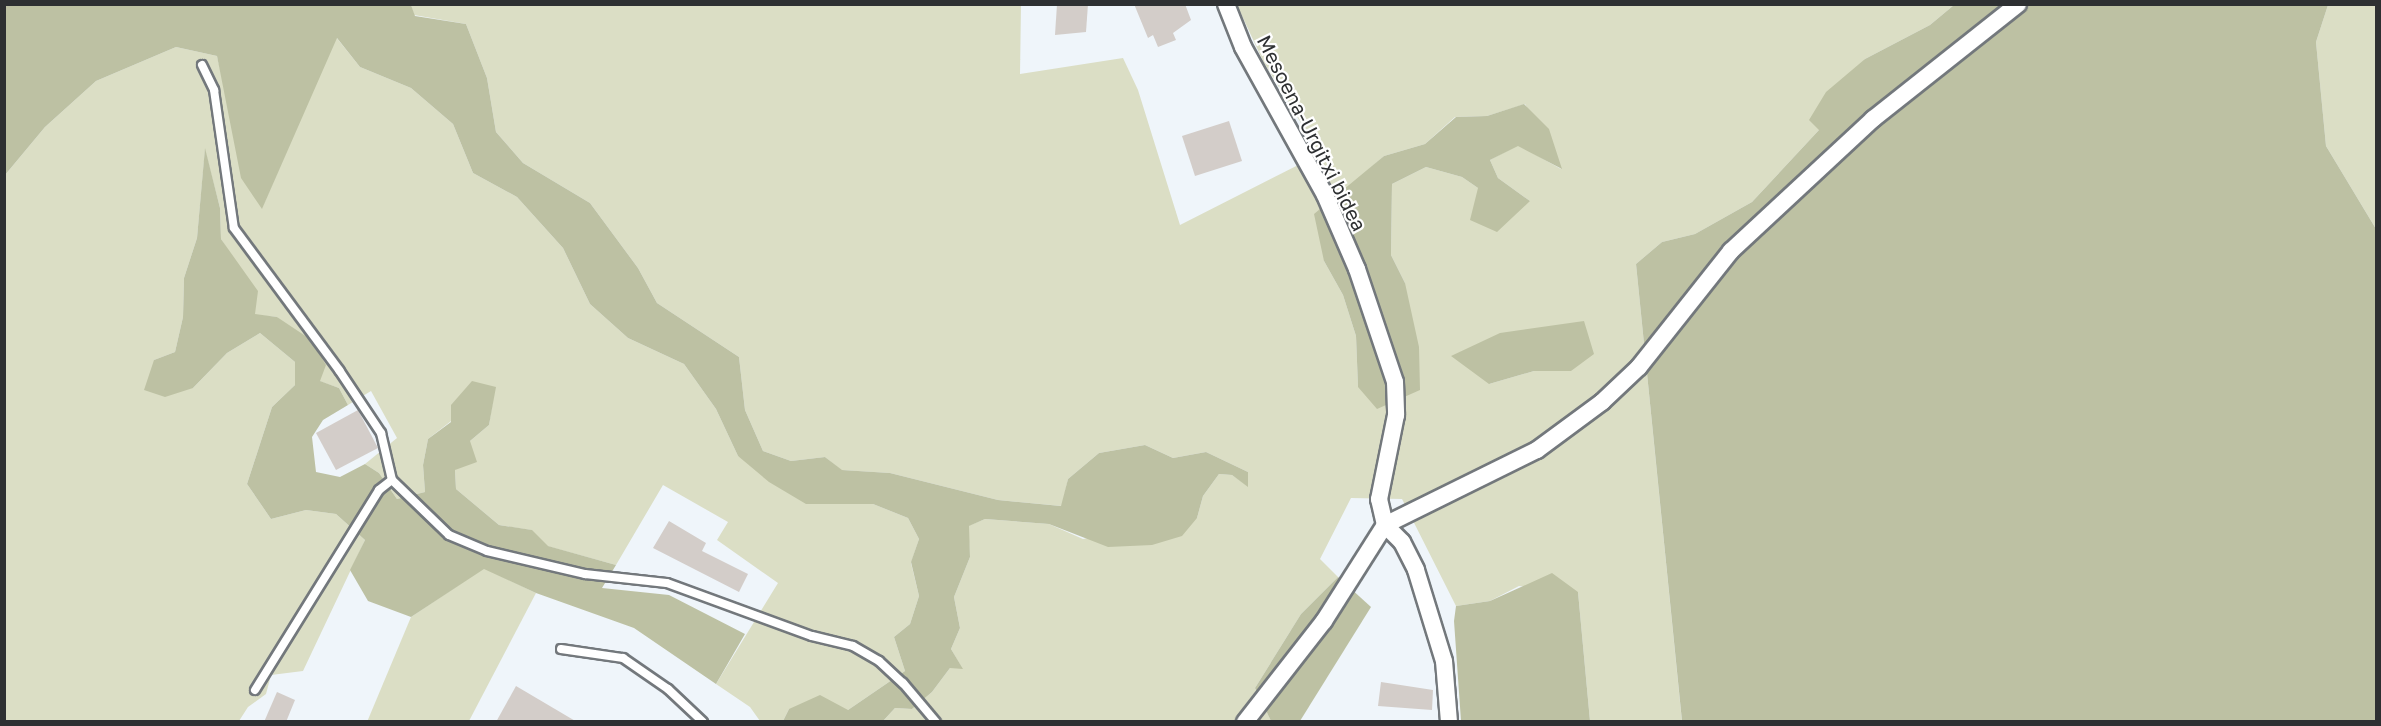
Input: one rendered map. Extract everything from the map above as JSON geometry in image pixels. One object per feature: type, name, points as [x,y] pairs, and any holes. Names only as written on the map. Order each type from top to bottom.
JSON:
[{"type":"street","name":"Mesoena-Urgitxi bidea","points":[[1226,4],[1243,47],[1325,195],[1357,269],[1395,382],[1396,415],[1379,499],[1385,525]]},
{"type":"street","points":[[1245,722],[1324,621],[1385,525],[1537,450],[1602,402],[1639,367],[1731,251],[1873,119],[2018,4]]},
{"type":"street","points":[[1385,525],[1402,542],[1416,570],[1444,661],[1449,722]]},
{"type":"lane","points":[[202,65],[214,90],[234,228],[339,370],[381,433],[392,480],[449,535],[487,550],[585,574],[667,582],[812,636],[853,646],[887,668],[936,722]]},
{"type":"lane","points":[[255,690],[379,489],[392,480]]},
{"type":"lane","points":[[561,650],[623,658],[668,689],[703,722]]},
{"type":"green space","points":[[5,5],[411,5],[415,16],[466,24],[487,78],[496,132],[523,163],[590,203],[638,268],[657,303],[739,357],[745,410],[763,451],[791,461],[825,457],[842,470],[890,473],[998,500],[1061,506],[1068,479],[1099,453],[1145,445],[1173,458],[1206,452],[1248,472],[1248,487],[1232,475],[1219,474],[1203,496],[1197,518],[1182,536],[1152,545],[1108,547],[1049,524],[985,519],[969,526],[970,557],[954,597],[960,628],[951,649],[963,669],[950,668],[932,692],[912,709],[895,708],[883,721],[783,721],[789,709],[820,695],[848,710],[905,671],[894,637],[910,624],[919,596],[911,562],[919,539],[908,518],[873,504],[806,504],[769,482],[738,456],[716,409],[684,364],[628,338],[590,304],[563,248],[517,197],[473,173],[453,124],[411,88],[360,67],[337,38],[262,209],[241,178],[217,56],[176,47],[96,81],[45,127],[5,175]]},
{"type":"green space","points":[[411,5],[1021,5],[1020,74],[1123,58],[1138,90],[1180,225],[1320,154],[1263,61],[1237,5],[1954,5],[1930,25],[1865,59],[1819,130],[1752,202],[1695,234],[1662,242],[1636,264],[1682,722],[1590,721],[1578,592],[1519,586],[1490,601],[1456,606],[1402,499],[1351,498],[1320,559],[1338,577],[1301,614],[1255,688],[1271,721],[883,721],[895,708],[912,709],[932,692],[950,668],[962,668],[951,649],[960,628],[954,597],[970,557],[968,526],[985,519],[1049,524],[1083,539],[1197,518],[1203,496],[1219,474],[1232,475],[1248,486],[1248,472],[1206,452],[1173,458],[1145,445],[1099,453],[1068,479],[1062,506],[998,500],[890,473],[841,470],[825,457],[791,461],[763,451],[745,410],[739,357],[657,303],[638,268],[590,203],[523,163],[496,132],[487,78],[466,24],[414,15]],"holes":[[[1525,104],[1561,169],[1518,145],[1490,160],[1498,178],[1530,201],[1478,188],[1462,177],[1426,167],[1392,184],[1391,255],[1405,283],[1358,387],[1356,336],[1343,295],[1324,261],[1351,185],[1384,156],[1425,144],[1455,117],[1487,116]],[[1584,321],[1571,371],[1534,371],[1489,384]]]},
{"type":"green space","points":[[1954,5],[2328,5],[2316,42],[2326,146],[2376,229],[2376,721],[1682,721],[1636,264],[1662,242],[1695,234],[1752,202],[1819,130],[1809,120],[1826,92],[1865,59],[1930,25]]},
{"type":"green space","points":[[2328,5],[2376,5],[2376,229],[2326,146],[2316,42]]},
{"type":"green space","points":[[336,37],[360,67],[411,88],[453,124],[473,173],[517,197],[563,248],[590,304],[628,338],[684,364],[716,409],[738,456],[842,502],[873,504],[908,518],[919,539],[911,563],[919,596],[910,624],[894,637],[905,671],[848,710],[789,709],[783,721],[760,721],[750,707],[716,684],[778,583],[717,540],[728,522],[663,485],[616,565],[547,546],[531,530],[499,525],[456,489],[455,470],[470,441],[489,425],[495,387],[428,439],[423,465],[425,492],[397,499],[379,473],[365,464],[397,438],[371,391],[348,405],[339,388],[319,381],[277,317],[255,315],[236,263],[221,239],[220,208],[205,150],[197,238],[184,278],[183,317],[175,352],[154,360],[193,388],[227,353],[260,333],[295,362],[295,385],[272,407],[247,484],[271,519],[306,510],[336,514],[365,540],[303,671],[271,675],[266,694],[248,707],[239,721],[5,722],[5,175],[45,127],[96,81],[176,47],[217,56],[230,111],[262,208]]},
{"type":"green space","points":[[1524,104],[1549,129],[1562,169],[1518,146],[1490,160],[1498,178],[1530,201],[1497,232],[1470,220],[1478,188],[1462,177],[1426,167],[1392,184],[1391,255],[1405,283],[1419,347],[1420,390],[1377,409],[1358,387],[1356,336],[1343,295],[1324,261],[1314,214],[1384,156],[1425,144],[1456,117],[1487,116]]},
{"type":"green space","points":[[205,148],[220,208],[221,239],[258,291],[255,314],[277,317],[310,339],[326,365],[320,381],[339,388],[348,405],[323,420],[312,437],[316,472],[340,477],[365,464],[379,473],[397,499],[425,492],[423,465],[428,439],[451,422],[451,405],[472,381],[496,387],[489,425],[470,441],[477,462],[455,470],[456,489],[499,525],[532,530],[548,546],[616,565],[602,588],[669,595],[745,634],[716,684],[634,628],[536,593],[484,569],[411,617],[368,601],[350,570],[365,540],[336,514],[306,510],[271,519],[247,484],[272,407],[295,385],[295,362],[260,333],[227,353],[193,388],[165,397],[144,390],[154,360],[175,352],[183,317],[184,278],[197,238]]},
{"type":"green space","points":[[1584,321],[1594,354],[1571,371],[1534,371],[1489,384],[1451,356],[1500,333]]},
{"type":"green space","points":[[484,568],[536,593],[469,721],[367,722],[411,617]]},
{"type":"green space","points":[[1552,573],[1578,592],[1590,721],[1461,721],[1454,621],[1456,606],[1490,601]]},
{"type":"green space","points":[[1338,577],[1371,607],[1300,721],[1271,721],[1255,688],[1301,614]]},
{"type":"building","points":[[1057,4],[1088,4],[1086,32],[1055,35]]},
{"type":"building","points":[[1134,4],[1185,4],[1191,20],[1173,33],[1176,40],[1158,47],[1153,35],[1148,38]]},
{"type":"building","points":[[1229,121],[1242,161],[1195,176],[1182,136]]},
{"type":"building","points":[[358,410],[378,448],[336,470],[316,433]]},
{"type":"building","points":[[669,521],[706,543],[702,551],[748,574],[739,592],[653,548]]},
{"type":"building","points":[[1381,682],[1433,690],[1432,710],[1378,706]]},
{"type":"building","points":[[516,686],[577,722],[496,722]]},
{"type":"building","points":[[277,692],[295,700],[286,722],[264,722]]}]
